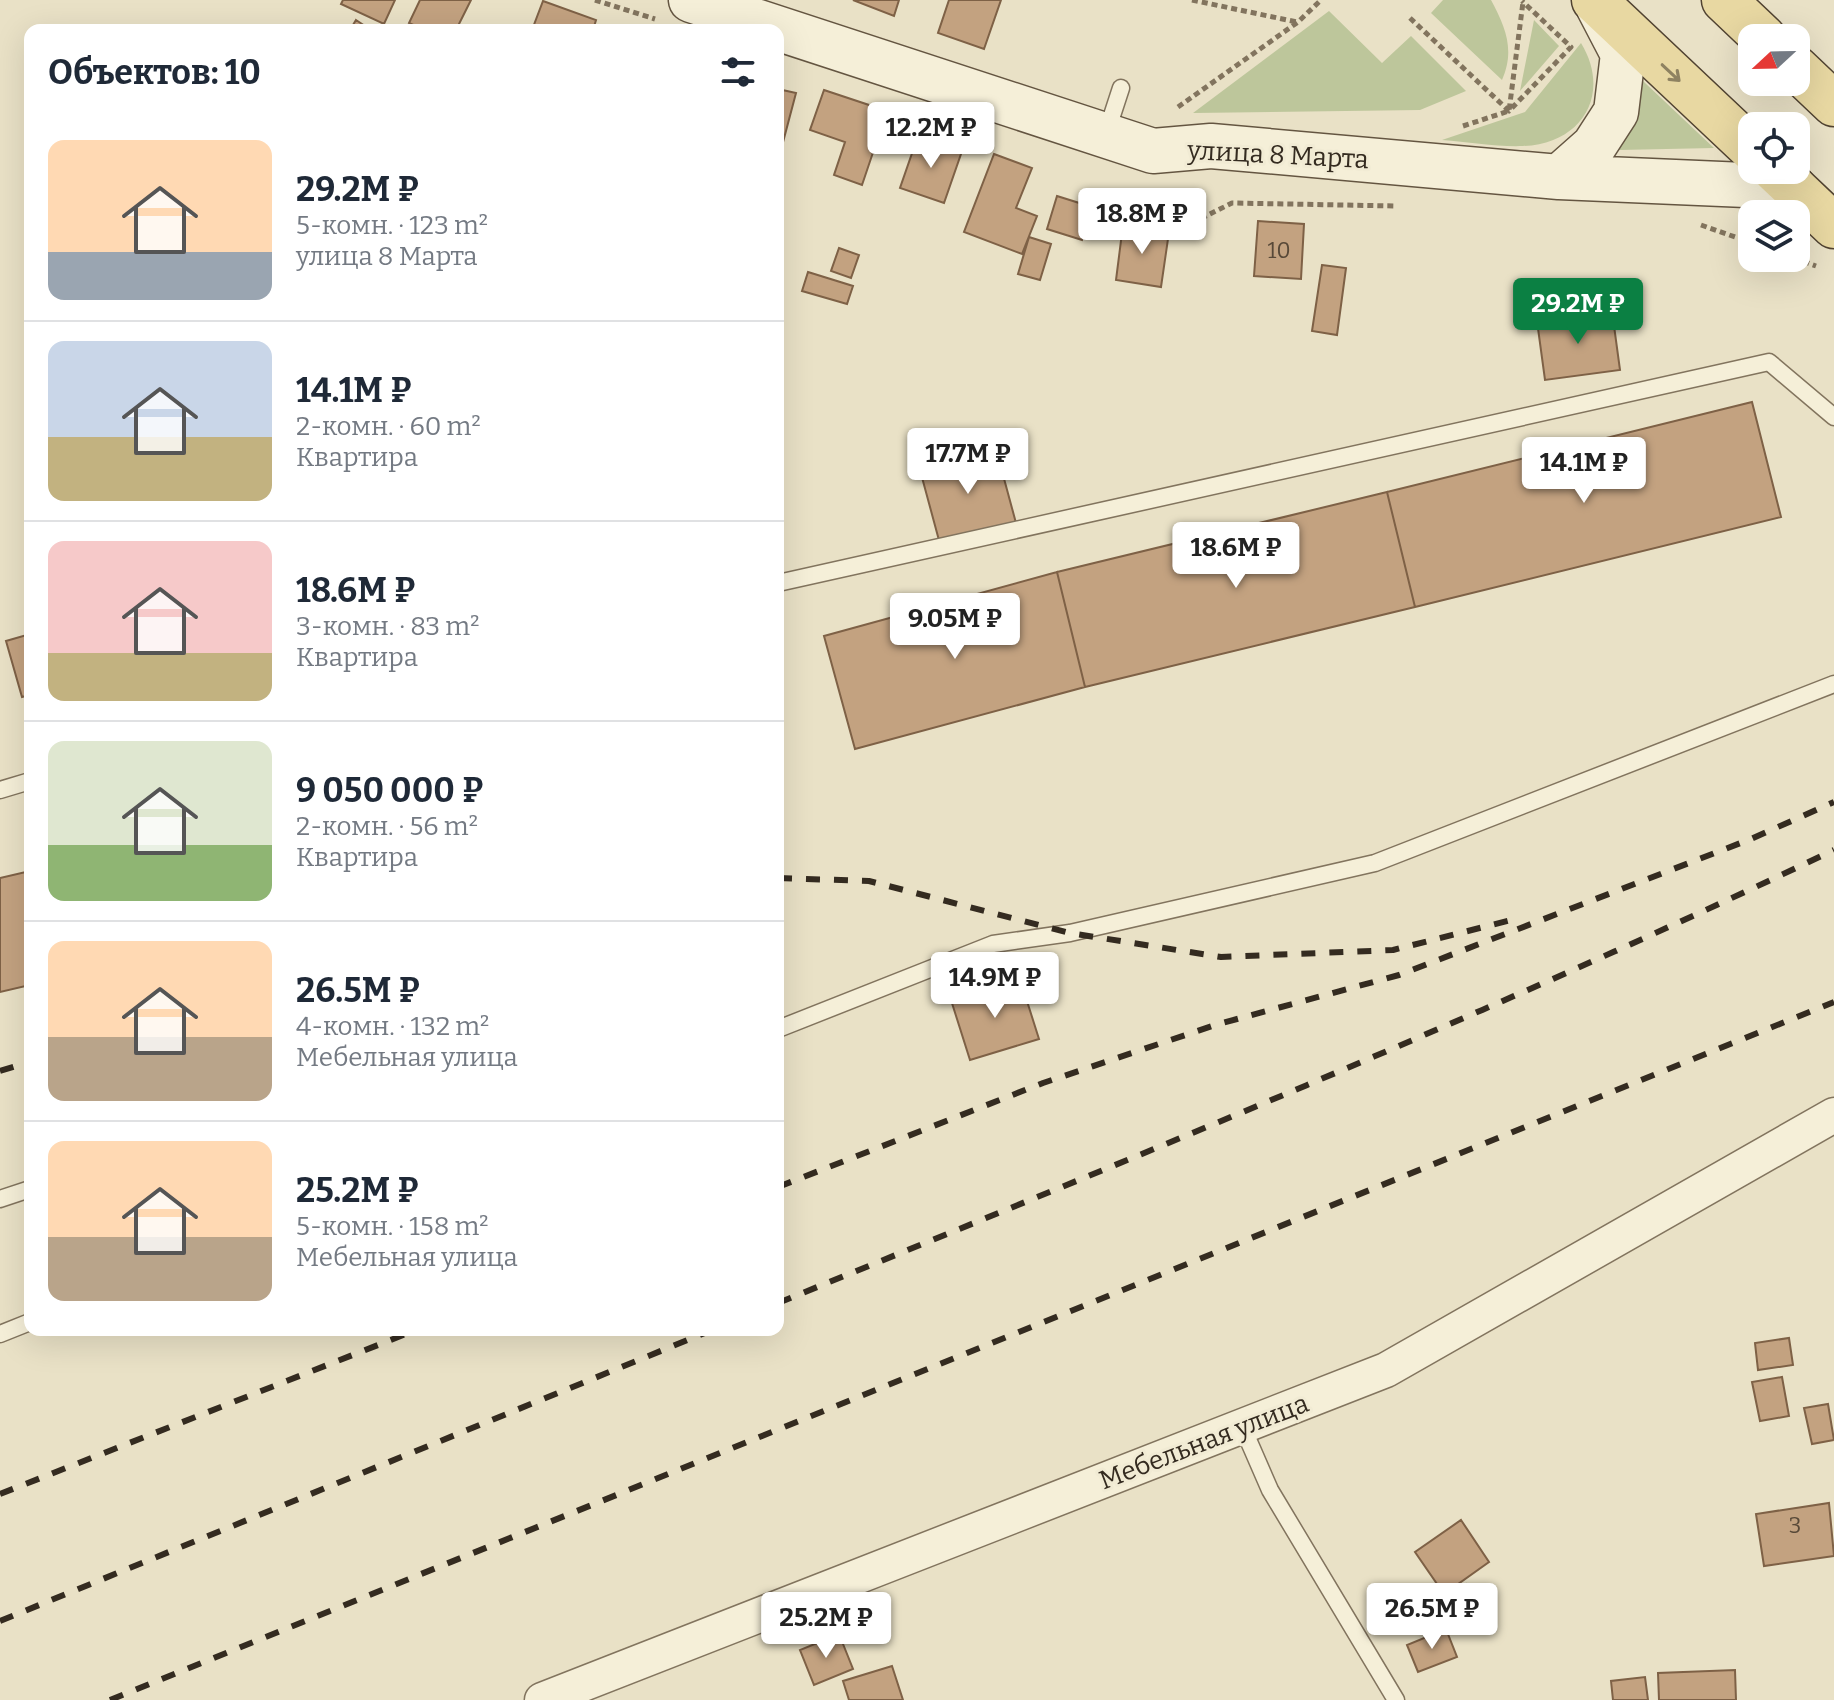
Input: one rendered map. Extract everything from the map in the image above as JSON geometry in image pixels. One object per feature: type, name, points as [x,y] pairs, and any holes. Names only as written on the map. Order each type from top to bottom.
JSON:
[{"type":"main road","points":[[1724,0],[1749,24]]},
{"type":"main road","points":[[1596,2],[1738,136]]},
{"type":"main road","points":[[1559,177],[1594,146],[1616,112],[1623,54],[1596,2]]},
{"type":"main road","name":"улица 8 Марта","points":[[677,11],[722,24]]},
{"type":"main road","name":"улица 8 Марта","points":[[784,42],[1153,151],[1211,146],[1559,177],[1738,178]]},
{"type":"main road","points":[[1810,81],[1834,104]]},
{"type":"main road","points":[[1805,184],[1834,226]]},
{"type":"street","name":"Мебельная улица","points":[[542,1700],[1386,1370],[1834,1115]]},
{"type":"lane","points":[[1105,135],[1121,88]]},
{"type":"lane","points":[[784,582],[1769,362],[1834,417]]},
{"type":"lane","points":[[784,1027],[993,944],[1070,933],[1375,863],[1834,684]]},
{"type":"lane","points":[[0,790],[24,783]]},
{"type":"lane","points":[[0,1199],[24,1191]]},
{"type":"lane","points":[[0,1334],[24,1324]]},
{"type":"lane","points":[[1243,1428],[1270,1490],[1396,1700]]},
{"type":"path","points":[[595,0],[677,11]]},
{"type":"path","points":[[1192,0],[1298,22]]},
{"type":"path","points":[[1171,110],[1298,22],[1321,0]]},
{"type":"path","points":[[1450,131],[1509,111],[1571,47],[1522,1]]},
{"type":"path","points":[[1509,111],[1522,1]]},
{"type":"path","points":[[1410,18],[1509,111]]},
{"type":"path","points":[[1810,264],[1816,266]]},
{"type":"green space","points":[[1443,0],[1491,0],[1507,39],[1508,59],[1502,80],[1431,13]]},
{"type":"green space","points":[[1329,11],[1382,63],[1411,36],[1466,91],[1420,110],[1193,113]]},
{"type":"green space","points":[[1534,20],[1559,46],[1520,91]]},
{"type":"green space","points":[[1581,43],[1590,62],[1592,97],[1586,113],[1561,136],[1544,143],[1523,146],[1442,140],[1525,112]]},
{"type":"green space","points":[[1643,81],[1714,148],[1619,150],[1636,117]]},
{"type":"building","points":[[343,0],[395,0],[384,24],[341,4]]},
{"type":"building","points":[[420,0],[471,0],[459,24],[409,23]]},
{"type":"building","points":[[853,0],[899,0],[894,16]]},
{"type":"building","points":[[949,0],[1001,0],[984,49],[938,33]]},
{"type":"building","points":[[543,1],[596,20],[595,24],[534,24]]},
{"type":"building","points":[[784,90],[796,93],[784,138]]},
{"type":"building","points":[[824,90],[887,111],[862,185],[834,175],[845,142],[810,130]]},
{"type":"building","points":[[918,136],[962,151],[944,203],[900,188]]},
{"type":"building","points":[[994,154],[1032,168],[1016,208],[1037,216],[1022,254],[964,232]]},
{"type":"building","points":[[1057,196],[1092,207],[1082,240],[1047,229]]},
{"type":"building","points":[[1258,221],[1304,224],[1301,279],[1254,276]]},
{"type":"building","points":[[1123,225],[1169,232],[1161,287],[1116,280]]},
{"type":"building","points":[[1029,237],[1051,244],[1040,280],[1018,274]]},
{"type":"building","points":[[839,248],[859,255],[851,278],[831,271]]},
{"type":"building","points":[[1322,265],[1346,268],[1337,335],[1312,331]]},
{"type":"building","points":[[808,272],[853,286],[847,304],[802,291]]},
{"type":"building","points":[[1612,311],[1620,370],[1545,380],[1537,321]]},
{"type":"building","points":[[1752,402],[1781,517],[1415,607],[1387,492]]},
{"type":"building","points":[[996,449],[1016,523],[940,544],[920,470]]},
{"type":"building","points":[[1387,492],[1415,607],[1085,687],[1057,572]]},
{"type":"building","points":[[1057,572],[1085,687],[855,749],[824,636]]},
{"type":"building","points":[[24,636],[24,696],[22,697],[6,641]]},
{"type":"building","points":[[24,872],[24,986],[0,992],[0,878]]},
{"type":"building","points":[[1020,979],[1039,1039],[970,1060],[951,1000]]},
{"type":"building","points":[[1789,1338],[1793,1365],[1758,1370],[1755,1343]]},
{"type":"building","points":[[1782,1377],[1789,1416],[1760,1421],[1752,1382]]},
{"type":"building","points":[[1828,1404],[1834,1440],[1812,1444],[1804,1408]]},
{"type":"building","points":[[1829,1503],[1834,1556],[1764,1566],[1756,1514]]},
{"type":"building","points":[[1461,1520],[1489,1562],[1444,1594],[1415,1552]]},
{"type":"building","points":[[1466,1584],[1482,1609],[1462,1622],[1446,1596]]},
{"type":"building","points":[[1446,1629],[1457,1657],[1418,1672],[1407,1645]]},
{"type":"building","points":[[839,1634],[853,1669],[814,1685],[800,1650]]},
{"type":"building","points":[[892,1666],[903,1700],[849,1700],[843,1681]]},
{"type":"building","points":[[1735,1670],[1736,1700],[1659,1700],[1658,1673]]},
{"type":"building","points":[[1645,1677],[1648,1700],[1613,1700],[1611,1681]]},
{"type":"railway","points":[[784,1185],[1043,1083],[1215,1025],[1399,975],[1751,839],[1834,802]]},
{"type":"railway","points":[[784,1301],[1441,1028],[1834,850]]},
{"type":"railway","points":[[784,878],[869,881],[1070,933],[1221,957],[1393,950],[1519,918]]},
{"type":"railway","points":[[110,1700],[1834,1002]]},
{"type":"railway","points":[[0,1071],[24,1064]]},
{"type":"railway","points":[[0,1494],[401,1336]]},
{"type":"railway","points":[[0,1621],[697,1336]]}]
